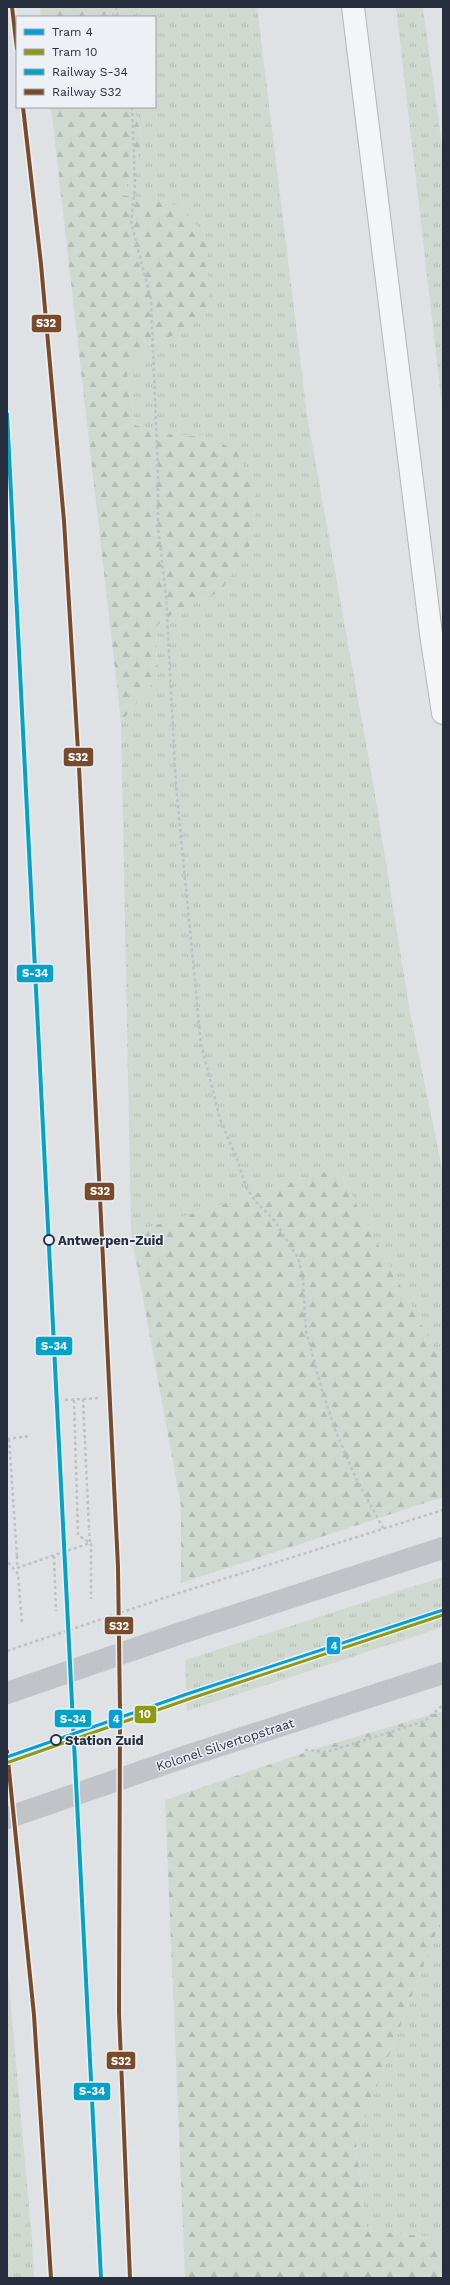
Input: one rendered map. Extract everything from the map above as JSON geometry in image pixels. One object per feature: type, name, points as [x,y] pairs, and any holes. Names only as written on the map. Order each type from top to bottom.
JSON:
[{"type":"highway","points":[[353,7],[431,634],[443,713]]},
{"type":"main road","points":[[7,1693],[184,1632],[443,1548]]},
{"type":"main road","name":"Kolonel Silvertopstraat","points":[[7,1818],[190,1755],[443,1673]]},
{"type":"path","points":[[132,108],[135,184],[131,223],[151,299],[158,473],[158,527],[166,596],[176,786],[201,1044],[220,1119],[238,1161],[246,1187],[256,1202],[274,1220],[298,1258],[303,1278],[306,1331],[322,1390],[336,1432],[354,1474],[384,1530]]},
{"type":"path","points":[[66,1400],[100,1398]]},
{"type":"path","points":[[30,1436],[8,1439],[17,1568],[90,1543],[83,1399]]},
{"type":"path","points":[[74,1400],[78,1536],[91,1544],[91,1599]]},
{"type":"path","points":[[7,1651],[182,1592],[384,1530],[443,1510]]},
{"type":"path","points":[[54,1556],[56,1611]]},
{"type":"path","points":[[7,1558],[7,1561],[18,1574],[22,1623]]},
{"type":"green space","points":[[40,7],[110,7],[112,16],[41,16]]},
{"type":"green space","points":[[110,7],[257,7],[307,415],[373,783],[410,1012],[443,1173],[443,1366],[337,1168],[131,1233],[121,722],[158,677],[156,626],[181,608],[220,592],[254,539],[255,493],[205,437],[167,434],[135,425],[127,373],[152,343],[180,333],[178,206],[123,195],[143,143],[134,108],[156,108],[156,16],[112,16]]},
{"type":"green space","points":[[396,7],[423,7],[443,153],[443,414]]},
{"type":"green space","points":[[51,108],[134,108],[143,143],[123,195],[178,206],[206,235],[210,308],[180,333],[152,343],[127,373],[135,425],[167,434],[205,437],[236,450],[255,493],[254,539],[220,592],[181,608],[156,626],[158,677],[121,722]]},
{"type":"green space","points":[[337,1168],[443,1365],[443,1497],[181,1583],[181,1506],[131,1233]]},
{"type":"green space","points":[[443,1577],[443,1627],[187,1711],[185,1660]]},
{"type":"green space","points":[[443,1711],[443,1915],[356,2141],[366,2231],[436,2237],[443,2252],[443,2278],[185,2278],[165,1800],[318,1748]]},
{"type":"green space","points":[[443,1915],[443,2252],[436,2237],[366,2231],[356,2141]]},
{"type":"green space","points":[[7,1963],[32,2239],[34,2278],[7,2278]]},
{"type":"tram line","name":"4","points":[[7,1757],[187,1694],[443,1610]]},
{"type":"tram line","name":"10","points":[[9,1762],[189,1699],[443,1615]]},
{"type":"rail line","name":"S32","points":[[12,7],[16,41]]},
{"type":"rail line","name":"S32","points":[[23,108],[41,264],[64,521],[79,767],[118,1567],[120,1713],[119,2012],[130,2278]]},
{"type":"rail line","name":"S-34","points":[[7,414],[101,2278]]},
{"type":"rail line","name":"S32","points":[[7,1751],[34,2015],[51,2278]]},
{"type":"place","name":"Antwerpen-Zuid","points":[[49,1240]]},
{"type":"place","name":"Station Zuid","points":[[56,1740]]}]
